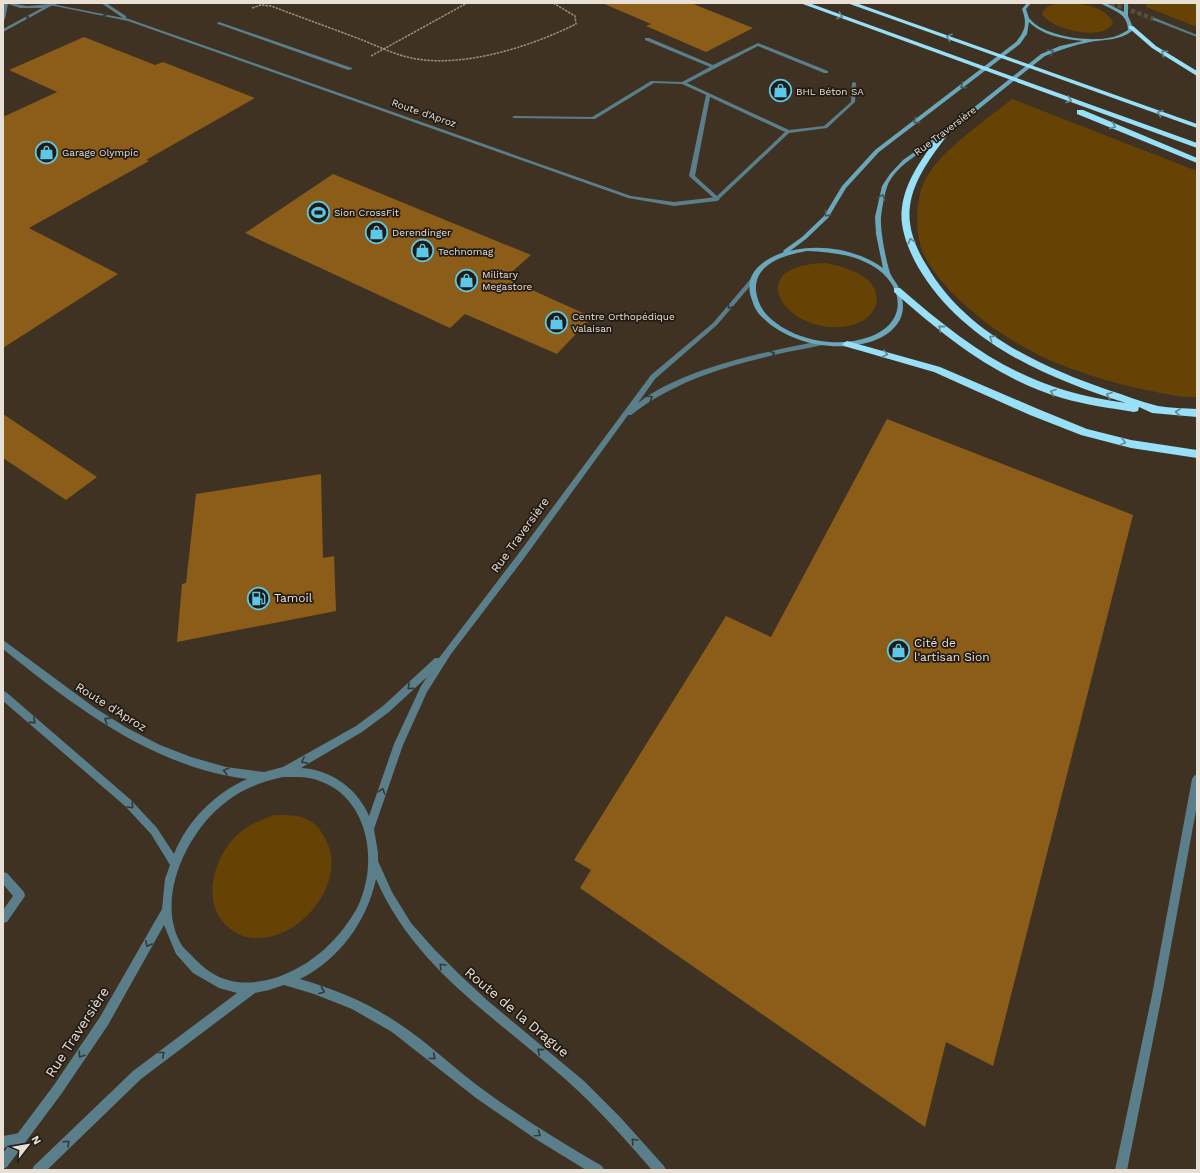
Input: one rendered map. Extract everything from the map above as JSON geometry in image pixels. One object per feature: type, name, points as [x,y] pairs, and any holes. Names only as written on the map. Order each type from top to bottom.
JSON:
[{"type":"highway","points":[[803,3],[1197,146]]},
{"type":"highway","points":[[850,3],[1197,126]]},
{"type":"highway","points":[[1131,26],[1160,50],[1197,74]]},
{"type":"highway","points":[[887,33],[1197,161]]},
{"type":"highway","points":[[944,134],[912,182],[906,207],[909,237],[913,248],[934,286],[967,320],[1009,349],[1082,384],[1160,410]]},
{"type":"highway","points":[[897,290],[922,312],[972,351],[998,368],[1031,384],[1092,403],[1197,413]]},
{"type":"highway","points":[[847,344],[938,369],[1034,412],[1085,432],[1131,444],[1197,454]]},
{"type":"main road","points":[[780,255],[807,249],[837,251],[866,261],[888,277],[897,290],[901,302],[900,314],[893,325],[881,334],[866,341],[847,344],[820,343],[792,334],[779,328],[764,316],[755,303],[752,289],[755,277],[764,264],[804,238],[826,217],[844,187],[877,151],[1012,48],[1025,34],[1028,19],[1024,9],[1029,3]]},
{"type":"main road","points":[[1102,3],[1118,10],[1126,16]]},
{"type":"main road","points":[[1126,3],[1126,16],[1131,26]]},
{"type":"main road","name":"Rue Traversière","points":[[1028,19],[1053,34],[1067,38],[1093,40]]},
{"type":"main road","name":"Rue Traversière","points":[[888,277],[879,234],[878,217],[885,186],[892,175],[906,161],[944,134],[1043,55],[1062,47],[1093,40],[1116,38],[1130,31],[1131,26]]},
{"type":"street","points":[[3,19],[7,3],[23,7],[59,3]]},
{"type":"street","name":"Route d'Aproz","points":[[103,3],[128,20]]},
{"type":"street","points":[[3,31],[51,5]]},
{"type":"street","name":"Route d'Aproz","points":[[51,5],[128,20],[630,197],[674,204],[717,200]]},
{"type":"street","points":[[1154,19],[1197,36]]},
{"type":"street","points":[[218,23],[350,69]]},
{"type":"street","points":[[647,39],[713,67]]},
{"type":"street","points":[[683,83],[758,44],[826,72]]},
{"type":"street","points":[[514,117],[593,118],[653,82],[683,83],[788,132],[825,127],[853,102],[854,83]]},
{"type":"street","points":[[708,95],[692,176],[717,200],[788,132]]},
{"type":"street","name":"Rue Traversière","points":[[370,828],[399,744],[424,689],[448,651],[519,560],[610,432],[653,377],[715,324],[755,277]]},
{"type":"street","name":"Rue Traversière","points":[[610,432],[635,408],[653,396],[706,371],[820,343]]},
{"type":"street","name":"Route d'Aproz","points":[[3,644],[41,675],[128,734],[166,752],[209,767],[240,775],[264,776]]},
{"type":"street","name":"Rue Traversière","points":[[283,772],[330,747],[386,709],[448,651]]},
{"type":"street","points":[[3,695],[128,803],[154,831],[174,863]]},
{"type":"street","points":[[283,772],[303,772],[321,776],[338,784],[352,795],[363,810],[373,839],[374,862],[370,885],[361,909],[347,932],[329,952],[308,968],[285,980],[252,988],[225,985],[202,975],[183,958],[171,936],[166,910],[166,895],[174,863],[183,843],[211,808],[233,791],[264,776],[283,772]]},
{"type":"street","points":[[1122,1170],[1157,995],[1197,779]]},
{"type":"street","name":"Route de la Drague","points":[[374,862],[378,876],[400,914],[424,948],[452,976],[568,1075],[605,1110],[660,1170]]},
{"type":"street","points":[[3,877],[20,896],[3,918]]},
{"type":"street","name":"Rue Traversière","points":[[3,1163],[58,1088],[104,1021],[166,910]]},
{"type":"street","points":[[285,980],[307,985],[373,1014],[397,1029],[481,1094],[545,1139],[598,1170]]},
{"type":"street","points":[[38,1170],[137,1075],[252,988]]},
{"type":"street","points":[[3,1142],[20,1138]]},
{"type":"path","points":[[467,3],[384,49],[416,59],[436,60],[483,55],[540,41],[559,34],[576,24],[575,16],[553,3]]},
{"type":"shaded area","points":[[1062,3],[1091,6],[1104,12],[1113,23],[1107,29],[1099,32],[1078,32],[1056,25],[1042,14],[1048,7]]},
{"type":"shaded area","points":[[1146,3],[1197,3],[1197,27],[1146,7]]},
{"type":"shaded area","points":[[1012,99],[1197,171],[1197,397],[1171,395],[1124,385],[1080,372],[1040,356],[1001,333],[963,304],[947,288],[933,270],[920,246],[917,220],[918,202],[922,187],[928,175],[948,151],[974,128]]},
{"type":"shaded area","points":[[826,263],[853,271],[868,280],[873,287],[877,301],[875,307],[866,318],[860,322],[852,325],[829,327],[809,322],[793,313],[782,301],[778,288],[783,276],[798,267]]},
{"type":"shaded area","points":[[274,815],[297,816],[306,819],[318,827],[327,842],[331,857],[331,871],[327,886],[320,900],[311,912],[299,922],[287,931],[273,936],[249,938],[235,932],[224,923],[216,912],[213,899],[215,871],[228,845],[241,831]]},
{"type":"building","points":[[602,3],[691,3],[753,28],[706,52],[646,26],[651,24]]},
{"type":"building","points":[[84,37],[155,65],[163,62],[255,98],[146,160],[149,161],[29,228],[118,274],[3,348],[3,117],[57,92],[9,70]]},
{"type":"building","points":[[333,174],[531,255],[505,278],[592,317],[557,354],[465,314],[450,328],[245,233]]},
{"type":"building","points":[[3,414],[97,477],[66,500],[3,458]]},
{"type":"building","points":[[887,419],[1133,515],[993,1066],[946,1042],[925,1127],[580,888],[591,870],[574,860],[726,616],[771,637]]},
{"type":"building","points":[[321,474],[323,558],[334,556],[336,611],[177,642],[182,584],[186,583],[196,494]]},
{"type":"tunnel","points":[[1111,3],[1154,19]]},
{"type":"place","name":"BHL Béton SA","points":[[781,91]]},
{"type":"place","name":"Garage Olympic","points":[[47,152]]},
{"type":"place","name":"Sion CrossFit","points":[[318,212]]},
{"type":"place","name":"Derendinger","points":[[376,232]]},
{"type":"place","name":"Technomag","points":[[422,251]]},
{"type":"place","name":"Military Megastore","points":[[467,280]]},
{"type":"place","name":"Centre Orthopédique Valaisan","points":[[557,322]]},
{"type":"place","name":"Tamoil","points":[[258,598]]},
{"type":"place","name":"Cité de l'artisan Sion","points":[[899,650]]}]
